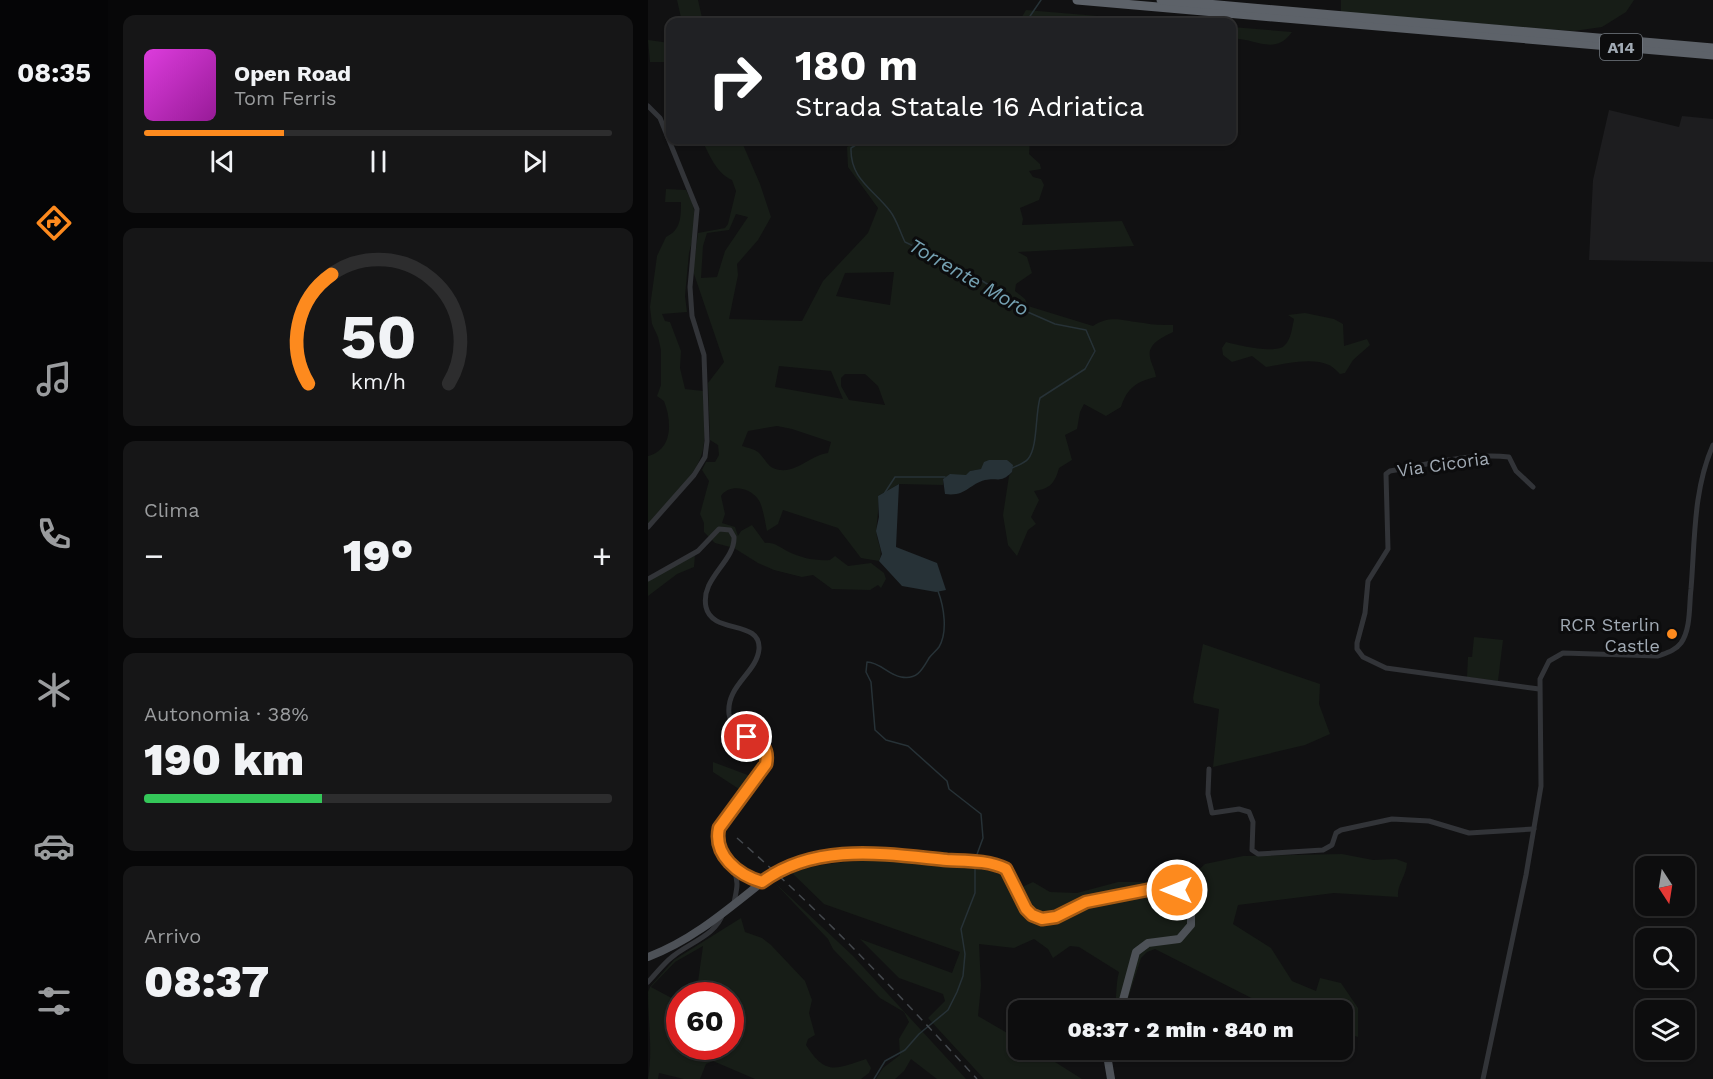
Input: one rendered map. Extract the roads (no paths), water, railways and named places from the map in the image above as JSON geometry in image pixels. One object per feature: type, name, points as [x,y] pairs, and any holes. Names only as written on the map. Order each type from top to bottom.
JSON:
[{"type":"highway","name":"A14","points":[[1077,0],[1529,36],[1713,48]]},
{"type":"highway","name":"A14","points":[[1161,0],[1713,55]]},
{"type":"main road","points":[[648,957],[694,934],[764,880],[782,869],[807,860],[843,854],[986,863],[1006,869],[1026,909],[1032,915],[1042,919],[1056,917],[1086,902],[1152,889],[1177,890],[1188,899],[1193,916],[1191,925],[1184,935],[1174,940],[1148,943],[1136,952],[1123,1000]]},
{"type":"main road","points":[[1108,1060],[1111,1079]]},
{"type":"street","points":[[648,106],[660,118],[666,132]]},
{"type":"street","points":[[648,527],[694,475],[705,457],[707,441],[704,355],[692,316],[690,287],[698,209],[671,144]]},
{"type":"street","points":[[1483,1079],[1526,875],[1542,776],[1539,689],[1544,668],[1549,661],[1572,652],[1658,656],[1671,652],[1681,644],[1689,612],[1697,506],[1703,470],[1713,445]]},
{"type":"street","name":"Via Cicoria","points":[[1533,487],[1516,471],[1509,457],[1501,456],[1390,471],[1386,474],[1388,549],[1368,581],[1365,613],[1357,649],[1363,657],[1386,668],[1539,689]]},
{"type":"street","points":[[648,579],[698,551],[719,529],[730,530],[734,537],[730,551],[709,584],[706,607],[718,622],[749,630],[756,637],[759,648],[755,660],[734,689],[729,712],[732,725],[738,732],[757,740],[764,746],[768,753],[766,764],[719,828],[717,838],[720,850],[738,882],[750,892]]},
{"type":"street","points":[[1209,769],[1208,794],[1212,813],[1239,809],[1249,812],[1253,817],[1252,850],[1258,854],[1323,850],[1332,845],[1336,832],[1392,819],[1429,821],[1469,833],[1534,829]]},
{"type":"street","points":[[729,863],[743,874],[750,886],[750,892]]},
{"type":"street","points":[[743,874],[764,880]]},
{"type":"street","points":[[734,904],[738,882]]},
{"type":"street","points":[[648,982],[673,956],[692,945],[720,922],[723,912]]},
{"type":"street","points":[[692,945],[695,939],[694,934]]},
{"type":"waterway","name":"Torrente Moro","points":[[1029,18],[1041,0]]},
{"type":"waterway","name":"Torrente Moro","points":[[858,144],[851,148],[854,168],[858,176],[897,222],[905,242],[966,271],[997,290],[1005,302],[1055,324],[1086,330],[1095,351],[1085,369],[1040,398],[1031,454],[1023,463],[1012,468]]},
{"type":"waterway","name":"Torrente Moro","points":[[884,494],[895,477],[945,477]]},
{"type":"waterway","name":"Torrente Moro","points":[[938,591],[943,612],[942,641],[921,670],[907,678],[892,674],[876,664],[867,662],[866,672],[871,682],[875,730],[886,740],[908,746],[947,781],[949,789],[981,814],[983,838],[976,857]]},
{"type":"waterway","name":"Torrente Moro","points":[[874,1079],[885,1061],[905,1050],[919,1034],[948,1010],[957,992],[963,976],[965,954],[961,929],[975,893],[975,865]]},
{"type":"railway","points":[[737,838],[830,925],[977,1079]]},
{"type":"place","name":"RCR Sterlin Castle","points":[[1672,634]]}]
